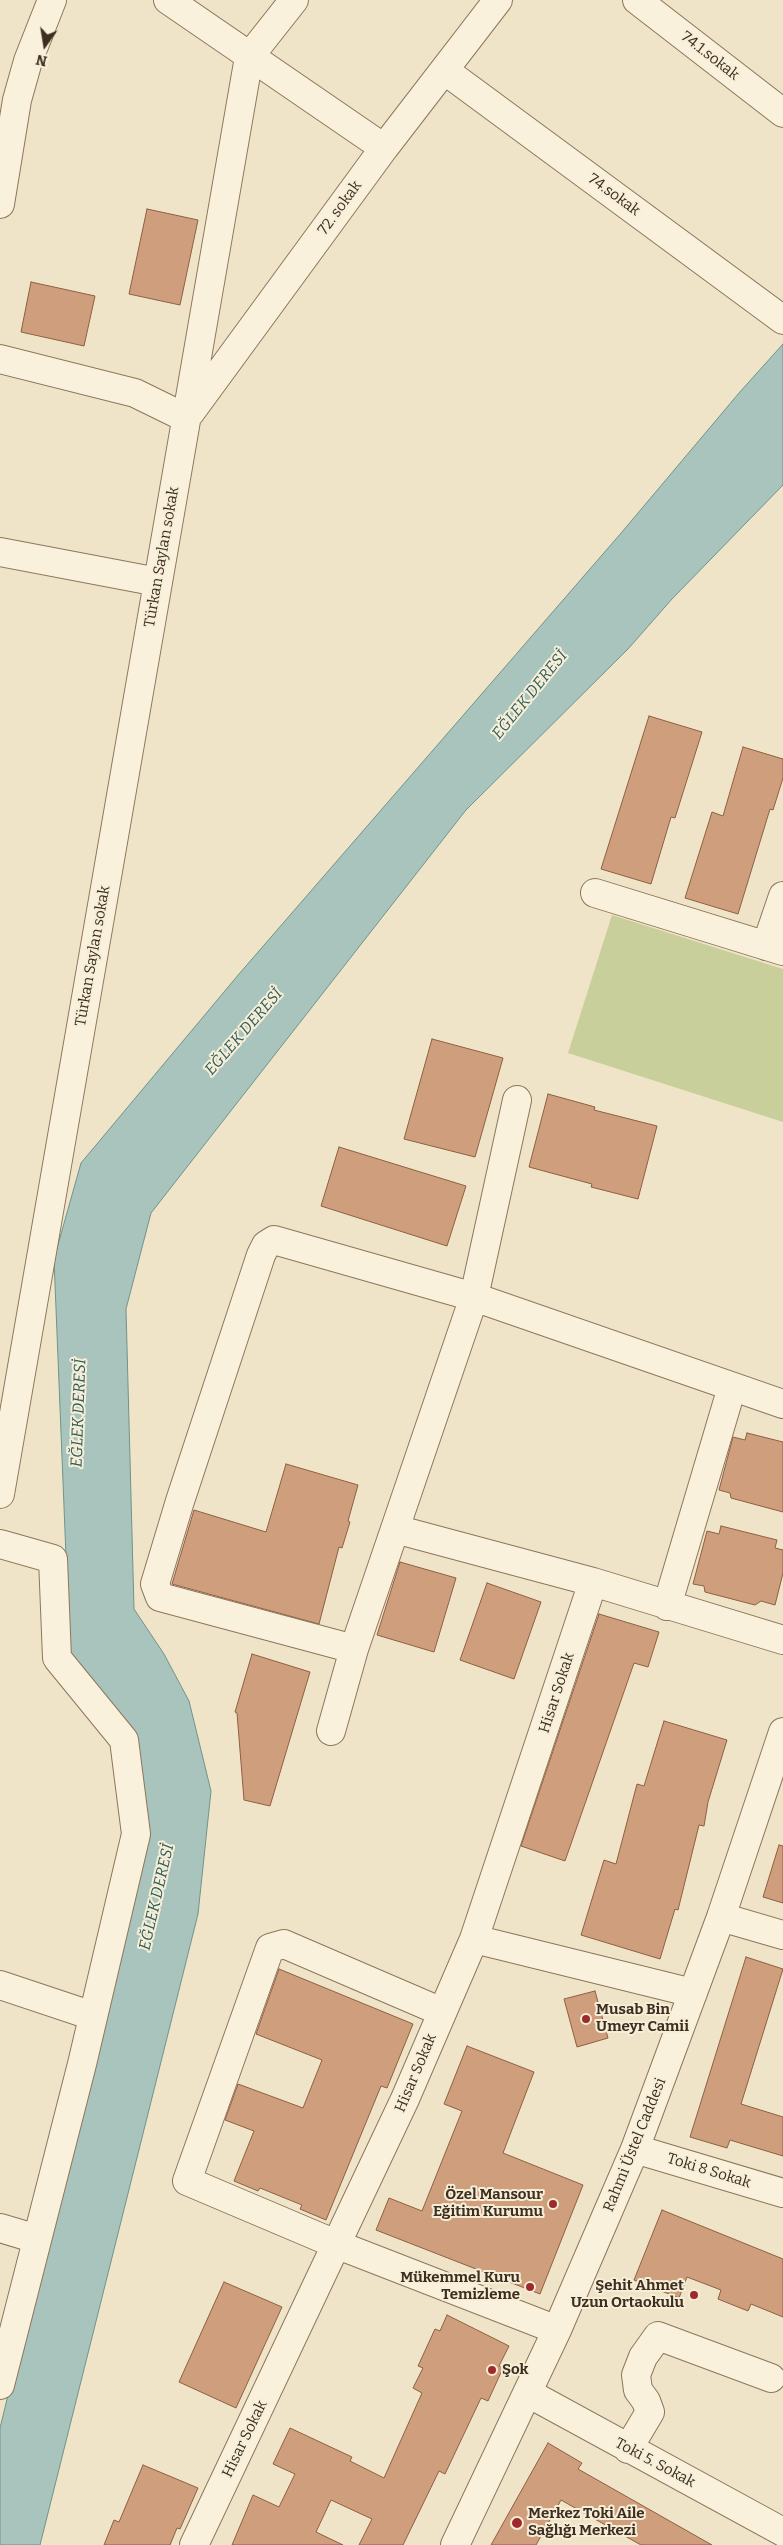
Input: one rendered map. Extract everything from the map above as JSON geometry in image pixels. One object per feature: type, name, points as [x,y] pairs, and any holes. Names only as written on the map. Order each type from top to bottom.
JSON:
[{"type":"street","points":[[0,204],[9,99],[28,61],[52,0]]},
{"type":"street","points":[[168,0],[384,148]]},
{"type":"street","points":[[249,56],[294,0]]},
{"type":"street","name":"72. sokak","points":[[186,418],[384,148],[498,0]]},
{"type":"street","name":"74.1.sokak","points":[[637,0],[783,112]]},
{"type":"street","name":"Türkan Saylan sokak","points":[[0,1494],[249,56]]},
{"type":"street","name":"74.sokak","points":[[444,70],[783,320]]},
{"type":"street","points":[[0,359],[135,393],[186,418]]},
{"type":"street","points":[[0,552],[158,582]]},
{"type":"street","points":[[595,894],[775,949],[783,896]]},
{"type":"street","points":[[331,1731],[354,1649],[474,1297],[517,1100]]},
{"type":"street","points":[[354,1649],[160,1597],[155,1584],[180,1501],[261,1255],[266,1245],[274,1240],[474,1297],[783,1404]]},
{"type":"street","points":[[667,1606],[732,1387]]},
{"type":"street","points":[[395,1529],[593,1582],[783,1640]]},
{"type":"street","points":[[0,1544],[53,1559],[57,1658],[124,1740],[136,1834],[93,2016],[0,2386]]},
{"type":"street","name":"Hisar Sokak","points":[[194,2545],[338,2245],[401,2108],[474,1939],[593,1582]]},
{"type":"street","name":"Rahmi Üstel Caddesi","points":[[455,2545],[558,2330],[635,2149],[721,1917],[783,1732]]},
{"type":"street","points":[[721,1917],[783,1935]]},
{"type":"street","points":[[474,1939],[693,1993]]},
{"type":"street","points":[[442,2012],[284,1944],[270,1948],[187,2180],[338,2245],[558,2330]]},
{"type":"street","points":[[0,1985],[93,2016]]},
{"type":"street","name":"Toki 8 Sokak","points":[[635,2149],[783,2193]]},
{"type":"street","points":[[0,2228],[37,2239]]},
{"type":"street","points":[[628,2449],[650,2412],[646,2401],[638,2390],[636,2375],[658,2336],[771,2378]]},
{"type":"street","name":"Toki 5. Sokak","points":[[528,2393],[783,2532]]},
{"type":"green space","points":[[612,915],[783,969],[783,1122],[568,1053]]},
{"type":"water","name":"EĞLEK DERESİ","points":[[783,344],[783,485],[672,599],[628,649],[466,810],[151,1213],[126,1309],[134,1609],[164,1654],[189,1701],[211,1791],[198,1914],[40,2545],[0,2545],[0,2428],[121,1934],[145,1818],[70,1655],[54,1259],[81,1163],[239,974]]},
{"type":"building","points":[[147,209],[198,220],[180,305],[129,294]]},
{"type":"building","points":[[31,282],[95,296],[84,346],[21,332]]},
{"type":"building","points":[[649,716],[702,732],[675,818],[671,817],[651,884],[601,869]]},
{"type":"building","points":[[743,747],[783,759],[783,778],[773,810],[770,809],[738,914],[685,898],[712,812],[723,816]]},
{"type":"building","points":[[432,1039],[503,1058],[475,1157],[404,1139]]},
{"type":"building","points":[[548,1094],[595,1107],[594,1110],[657,1126],[638,1199],[591,1187],[592,1184],[529,1167]]},
{"type":"building","points":[[339,1147],[466,1186],[447,1246],[321,1206]]},
{"type":"building","points":[[747,1433],[783,1442],[783,1512],[731,1498],[730,1493],[719,1490],[733,1437],[745,1440]]},
{"type":"building","points":[[286,1464],[358,1485],[348,1521],[350,1522],[342,1548],[339,1547],[319,1624],[172,1584],[194,1510],[266,1532]]},
{"type":"building","points":[[721,1526],[777,1540],[775,1548],[783,1550],[783,1573],[775,1605],[761,1601],[755,1605],[705,1592],[704,1586],[693,1584],[707,1531],[719,1534]]},
{"type":"building","points":[[400,1562],[456,1578],[434,1652],[377,1635]]},
{"type":"building","points":[[487,1583],[541,1602],[514,1679],[460,1660]]},
{"type":"building","points":[[599,1614],[659,1632],[648,1667],[634,1663],[565,1861],[521,1846]]},
{"type":"building","points":[[252,1654],[310,1672],[270,1806],[244,1800],[237,1713],[235,1712]]},
{"type":"building","points":[[664,1721],[727,1740],[708,1802],[704,1826],[699,1825],[678,1910],[675,1909],[660,1959],[581,1935],[604,1860],[616,1864],[637,1784],[644,1786]]},
{"type":"building","points":[[779,1845],[783,1846],[783,1903],[763,1897]]},
{"type":"building","points":[[746,1957],[783,1969],[741,2104],[783,2117],[783,2156],[730,2140],[727,2148],[690,2137]]},
{"type":"building","points":[[279,1969],[413,2024],[387,2088],[381,2086],[326,2220],[300,2209],[302,2205],[260,2188],[258,2191],[234,2181],[254,2131],[225,2120],[238,2084],[303,2108],[322,2060],[256,2034]]},
{"type":"building","name":"Musab Bin Umeyr Camii","points":[[595,1991],[608,2038],[577,2047],[564,1999]]},
{"type":"building","points":[[467,2046],[534,2072],[503,2153],[583,2185],[540,2294],[376,2230],[389,2198],[422,2211],[462,2111],[444,2104]]},
{"type":"building","points":[[662,2210],[783,2259],[783,2317],[751,2304],[748,2311],[718,2299],[721,2290],[687,2277],[679,2298],[634,2280]]},
{"type":"building","points":[[224,2282],[282,2307],[236,2408],[179,2382]]},
{"type":"building","points":[[447,2315],[509,2346],[499,2366],[503,2368],[488,2401],[481,2398],[445,2474],[439,2471],[403,2545],[359,2545],[372,2519],[331,2500],[316,2532],[343,2545],[232,2545],[253,2495],[279,2507],[295,2474],[273,2464],[290,2428],[352,2457],[350,2461],[384,2478],[422,2393],[413,2388],[423,2368],[418,2366],[435,2329],[440,2331]]},
{"type":"building","points":[[548,2443],[582,2463],[578,2469],[712,2545],[641,2545],[561,2500],[536,2545],[491,2545]]},
{"type":"building","points":[[143,2465],[198,2488],[180,2529],[177,2528],[170,2545],[104,2545],[114,2520],[119,2522]]},
{"type":"place","name":"Musab Bin Umeyr Camii","points":[[586,2019]]},
{"type":"place","name":"Özel Mansour Eğitim Kurumu","points":[[553,2204]]},
{"type":"place","name":"Mükemmel Kuru Temizleme","points":[[530,2287]]},
{"type":"place","name":"Şehit Ahmet Uzun Ortaokulu","points":[[694,2295]]},
{"type":"place","name":"Şok","points":[[492,2370]]},
{"type":"place","name":"Merkez Toki Aile Sağlığı Merkezi","points":[[517,2523]]}]
